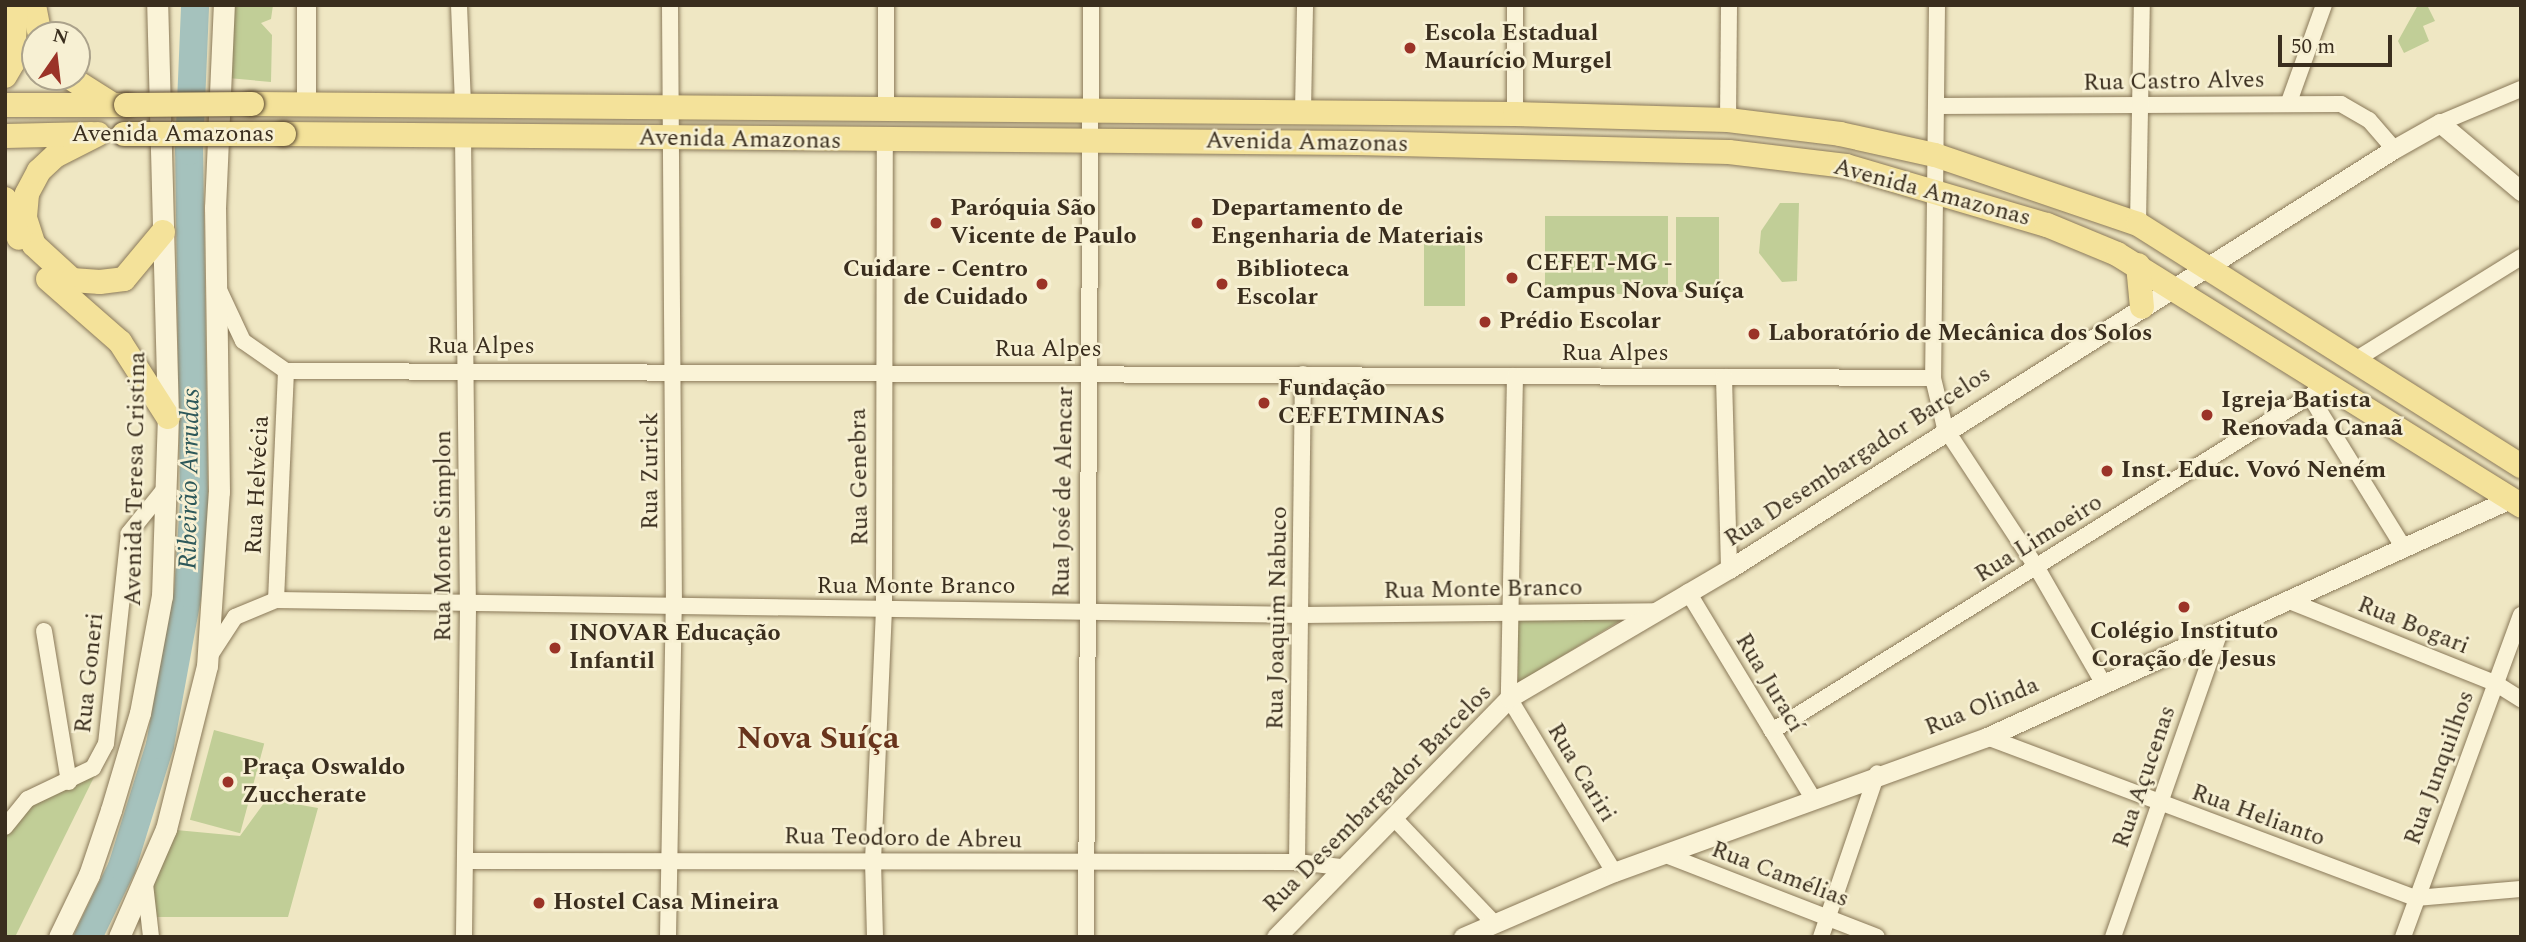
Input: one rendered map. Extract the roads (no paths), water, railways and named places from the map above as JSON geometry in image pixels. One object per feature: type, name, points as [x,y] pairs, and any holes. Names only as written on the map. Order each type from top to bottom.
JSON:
[{"type":"main road","points":[[5,76],[13,62],[16,5]]},
{"type":"main road","name":"Avenida Teresa Cristina","points":[[59,937],[89,875],[140,713],[162,596],[168,417],[157,5]]},
{"type":"main road","points":[[119,937],[145,884],[166,829],[207,666],[219,492],[215,276],[225,5]]},
{"type":"main road","points":[[91,89],[120,105]]},
{"type":"main road","name":"Avenida Amazonas","points":[[5,105],[306,103],[1091,107],[1728,120],[1840,134],[1935,155],[2138,224],[2209,265],[2521,466]]},
{"type":"main road","points":[[98,134],[55,156],[39,172],[26,206],[34,245],[72,280],[100,282],[124,279],[163,232]]},
{"type":"main road","name":"Avenida Amazonas","points":[[5,136],[463,135],[1729,152],[1846,166],[1934,189],[2047,225],[2138,265],[2176,287],[2320,390],[2516,502]]},
{"type":"main road","points":[[5,199],[12,238],[37,269],[120,342],[168,417]]},
{"type":"main road","points":[[2138,265],[2142,307]]},
{"type":"street","points":[[306,5],[306,103]]},
{"type":"street","points":[[459,5],[463,104]]},
{"type":"street","name":"Rua Zurick","points":[[668,937],[674,609],[674,104],[670,5]]},
{"type":"street","points":[[886,5],[886,106]]},
{"type":"street","name":"Rua José de Alencar","points":[[1086,937],[1089,864],[1084,611],[1089,372],[1091,5]]},
{"type":"street","points":[[1303,111],[1305,5]]},
{"type":"street","points":[[1515,5],[1515,114]]},
{"type":"street","points":[[1728,120],[1729,5]]},
{"type":"street","points":[[1937,5],[1933,378],[1945,428],[2037,568],[2102,681]]},
{"type":"street","points":[[2138,224],[2142,5]]},
{"type":"street","points":[[2289,102],[2324,5]]},
{"type":"street","name":"Rua Desembargador Barcelos","points":[[1276,937],[1341,867],[1394,817],[1509,698],[1729,569],[1945,428],[2395,149],[2440,122],[2521,89]]},
{"type":"street","name":"Rua Castro Alves","points":[[1937,106],[2142,108],[2289,102],[2341,104],[2369,120],[2395,149]]},
{"type":"street","points":[[2440,122],[2521,191]]},
{"type":"street","name":"Rua Monte Simplon","points":[[463,135],[468,607],[464,937]]},
{"type":"street","name":"Rua Genebra","points":[[875,937],[873,861],[884,608],[882,372],[886,142]]},
{"type":"street","points":[[2355,360],[2521,257]]},
{"type":"street","points":[[215,276],[243,341],[286,371]]},
{"type":"street","name":"Rua Alpes","points":[[286,371],[674,370],[1933,378]]},
{"type":"street","name":"Rua Helvécia","points":[[276,600],[286,371]]},
{"type":"street","name":"Rua Joaquim Nabuco","points":[[1297,862],[1303,374]]},
{"type":"street","points":[[1509,698],[1515,376]]},
{"type":"street","points":[[1724,377],[1729,569]]},
{"type":"street","points":[[2320,390],[2402,545]]},
{"type":"street","name":"Rua Limoeiro","points":[[1772,731],[2320,390]]},
{"type":"street","name":"Rua Goneri","points":[[5,827],[29,799],[69,782],[93,768],[106,744],[129,533],[167,486]]},
{"type":"street","name":"Rua Olinda","points":[[1462,937],[1614,872],[1666,855],[1877,773],[1987,737],[2102,681],[2220,632],[2402,545],[2516,502]]},
{"type":"street","name":"Rua Jurací","points":[[1688,592],[1812,797]]},
{"type":"street","name":"Rua Monte Branco","points":[[207,666],[222,630],[235,617],[276,600],[468,607],[884,608],[1302,615],[1658,611]]},
{"type":"street","name":"Rua Bogari","points":[[2287,600],[2495,683],[2521,699]]},
{"type":"street","name":"Rua Junquilhos","points":[[2403,937],[2521,615]]},
{"type":"street","points":[[44,631],[69,782]]},
{"type":"street","name":"Rua Açucenas","points":[[2113,937],[2220,632]]},
{"type":"street","name":"Rua Cariri","points":[[1509,698],[1614,872]]},
{"type":"street","name":"Rua Helianto","points":[[1987,737],[2160,805],[2416,898],[2521,889]]},
{"type":"street","points":[[1821,937],[1877,773]]},
{"type":"street","points":[[1394,817],[1493,922]]},
{"type":"street","name":"Rua Camélias","points":[[1666,855],[1877,937]]},
{"type":"street","name":"Rua Teodoro de Abreu","points":[[465,861],[1089,864],[1297,862],[1341,867]]},
{"type":"street","points":[[145,884],[151,937]]},
{"type":"waterway","name":"Ribeirão Arrudas","points":[[88,937],[122,867],[160,745],[188,593],[194,500],[189,151],[195,5]]},
{"type":"place","name":"Escola Estadual Maurício Murgel","points":[[1410,48]]},
{"type":"place","name":"Paróquia São Vicente de Paulo","points":[[936,223]]},
{"type":"place","name":"Departamento de Engenharia de Materiais","points":[[1197,223]]},
{"type":"place","name":"CEFET-MG - Campus Nova Suíça","points":[[1512,278]]},
{"type":"place","name":"Cuidare - Centro de Cuidado","points":[[1042,284]]},
{"type":"place","name":"Biblioteca Escolar","points":[[1222,284]]},
{"type":"place","name":"Prédio Escolar","points":[[1485,322]]},
{"type":"place","name":"Laboratório de Mecânica dos Solos","points":[[1754,334]]},
{"type":"place","name":"Fundação CEFETMINAS","points":[[1264,403]]},
{"type":"place","name":"Igreja Batista Renovada Canaã","points":[[2207,415]]},
{"type":"place","name":"Inst. Educ. Vovó Neném","points":[[2107,471]]},
{"type":"place","name":"Colégio Instituto Coração de Jesus","points":[[2184,607]]},
{"type":"place","name":"INOVAR Educação Infantil","points":[[555,648]]},
{"type":"place","name":"Praça Oswaldo Zuccherate","points":[[228,782]]},
{"type":"place","name":"Hostel Casa Mineira","points":[[539,903]]},
{"type":"district","name":"Nova Suíça","points":[[818,739]]}]
